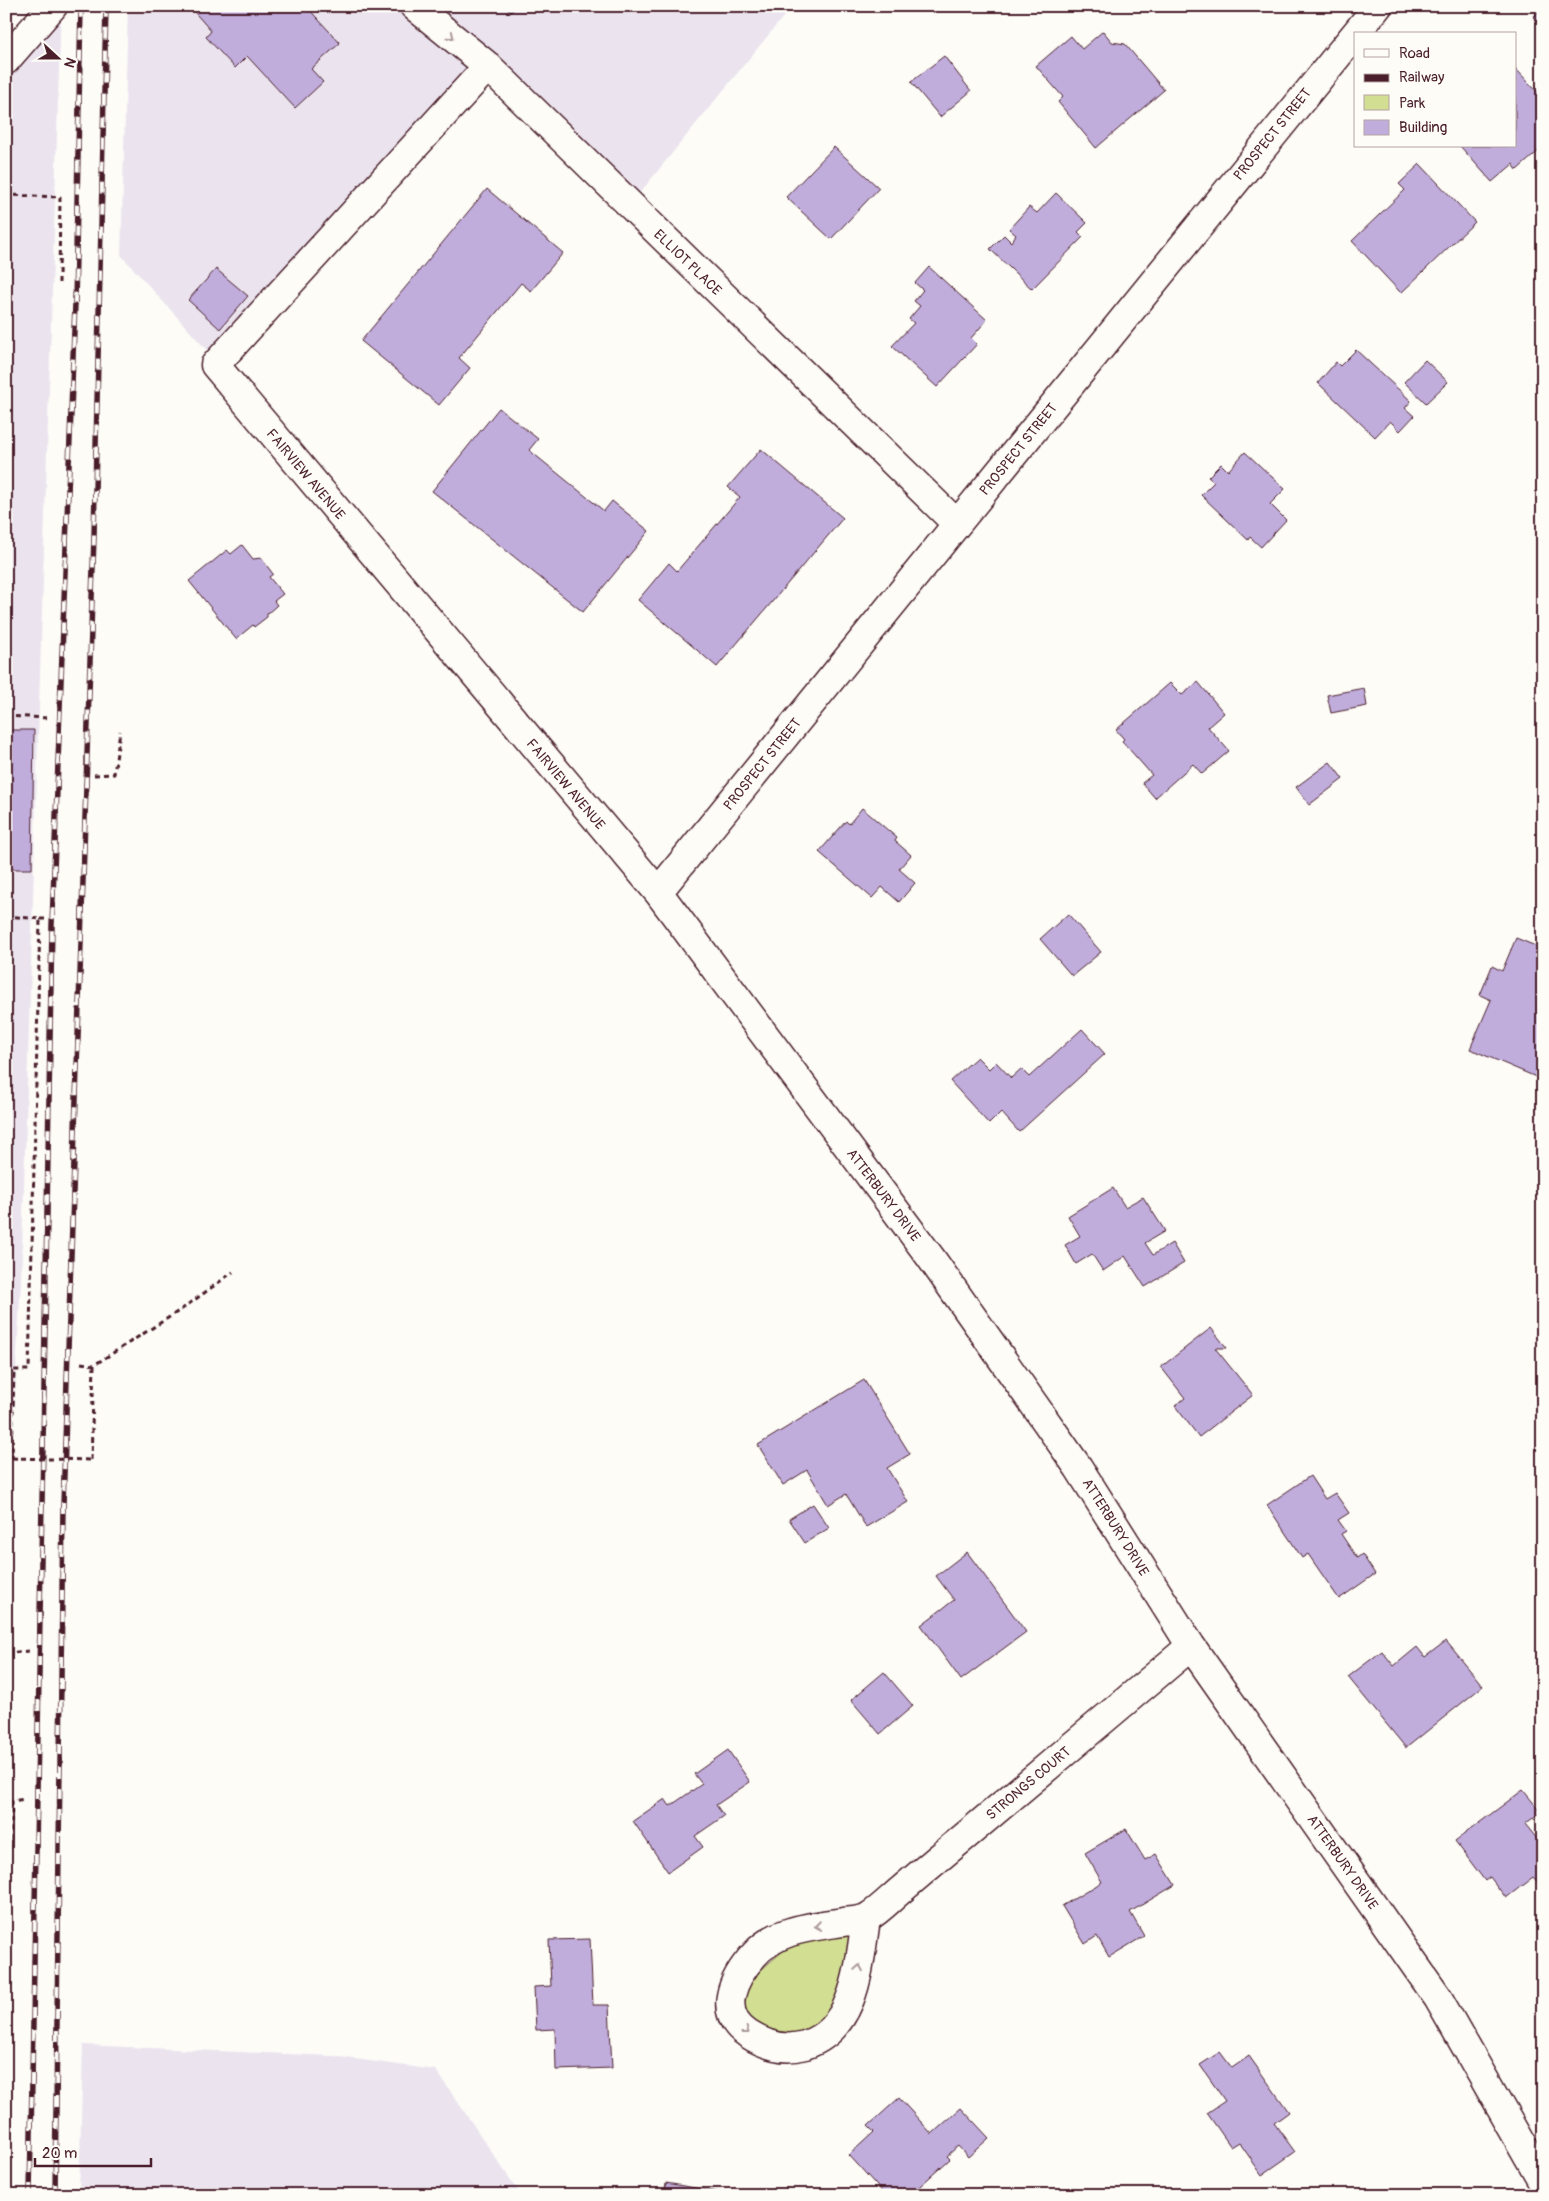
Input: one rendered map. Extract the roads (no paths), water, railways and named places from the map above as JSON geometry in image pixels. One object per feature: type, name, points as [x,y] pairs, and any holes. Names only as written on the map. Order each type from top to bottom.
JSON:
[{"type":"street","points":[[6,60],[53,6]]},
{"type":"street","name":"ELLIOT PLACE","points":[[414,6],[488,66],[957,524]]},
{"type":"street","name":"PROSPECT STREET","points":[[1357,32],[1378,6]]},
{"type":"street","name":"PROSPECT STREET","points":[[658,892],[1354,36]]},
{"type":"street","name":"FAIRVIEW AVENUE","points":[[488,66],[215,365],[658,892]]},
{"type":"street","name":"ATTERBURY DRIVE","points":[[658,892],[937,1266],[1078,1466],[1191,1646],[1438,1998],[1543,2182]]},
{"type":"street","name":"STRONGS COURT","points":[[866,1919],[1191,1646]]},
{"type":"street","points":[[866,1919],[857,1976],[850,2000],[840,2021],[825,2035],[798,2047],[779,2047],[762,2042],[735,2022],[729,2009],[730,1993],[739,1972],[767,1942],[790,1930],[866,1919]]},
{"type":"railway","points":[[30,2195],[52,925],[75,303],[81,6]]},
{"type":"railway","points":[[55,2195],[63,1506],[94,536],[106,6]]}]
